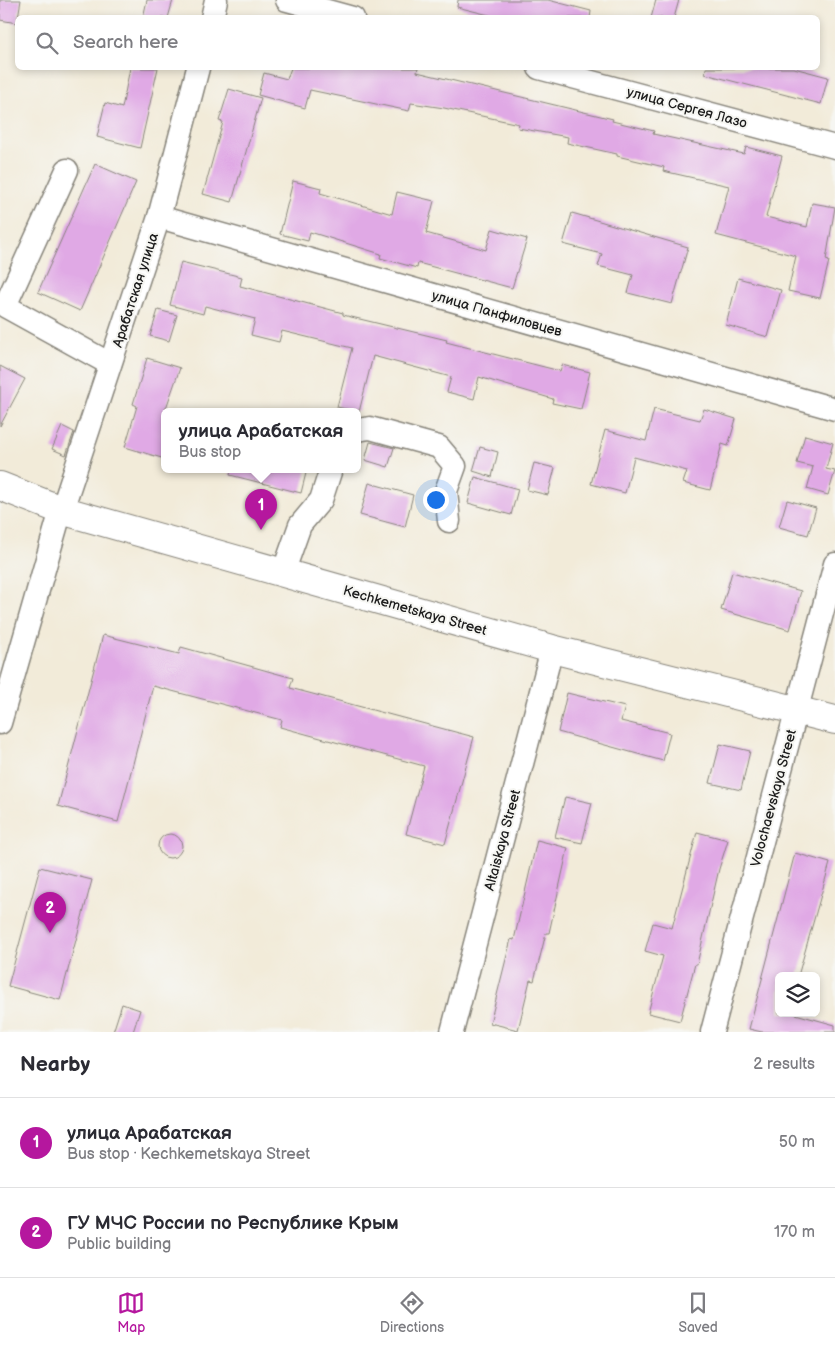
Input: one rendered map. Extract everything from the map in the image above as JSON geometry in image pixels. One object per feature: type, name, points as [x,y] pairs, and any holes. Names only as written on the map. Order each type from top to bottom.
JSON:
[{"type":"main road","name":"Kechkemetskaya Street","points":[[0,486],[62,510],[552,649],[835,720]]},
{"type":"street","points":[[213,15],[216,0]]},
{"type":"street","points":[[287,0],[342,15]]},
{"type":"street","name":"Арабатская улица","points":[[0,723],[62,510],[159,217],[197,70]]},
{"type":"street","name":"улица Сергея Лазо","points":[[546,70],[835,147]]},
{"type":"street","points":[[66,170],[5,306],[110,364]]},
{"type":"street","name":"улица Панфиловцев","points":[[159,217],[835,409]]},
{"type":"street","points":[[361,429],[370,428],[439,447],[455,466],[446,491],[450,521]]},
{"type":"street","points":[[284,573],[300,525],[321,500],[330,473]]},
{"type":"street","name":"Volochaevskaya Street","points":[[712,1032],[835,564]]},
{"type":"street","name":"Altaiskaya Street","points":[[452,1032],[552,649]]},
{"type":"building","points":[[0,0],[21,0],[18,15],[15,15],[15,23],[0,20]]},
{"type":"building","points":[[147,0],[173,0],[169,15],[144,15]]},
{"type":"building","points":[[458,0],[548,0],[591,11],[590,15],[489,15],[457,7]]},
{"type":"building","points":[[656,0],[679,0],[675,15],[652,15]]},
{"type":"building","points":[[130,70],[158,70],[140,148],[97,137],[105,103],[122,108]]},
{"type":"building","points":[[290,70],[418,70],[417,72],[613,119],[612,121],[654,131],[653,134],[744,154],[746,147],[782,156],[766,217],[807,227],[812,203],[835,207],[826,260],[829,261],[820,298],[788,291],[796,256],[716,235],[729,186],[663,171],[664,167],[567,143],[568,137],[518,128],[519,124],[444,108],[411,103],[409,111],[310,90],[305,108],[258,95],[264,73],[287,79]]},
{"type":"building","points":[[706,70],[802,70],[828,77],[821,104],[705,74]]},
{"type":"building","points":[[229,89],[261,98],[232,202],[203,194],[223,122],[219,121]]},
{"type":"building","points":[[95,164],[136,182],[80,311],[38,292]]},
{"type":"building","points":[[293,181],[321,188],[320,193],[392,214],[397,192],[434,201],[426,233],[486,250],[492,229],[527,239],[512,288],[418,263],[417,268],[380,258],[381,254],[310,232],[308,241],[280,234]]},
{"type":"building","points":[[572,213],[688,247],[672,304],[628,293],[633,275],[598,266],[602,254],[563,244]]},
{"type":"building","points":[[181,262],[242,277],[240,286],[343,313],[343,315],[447,340],[446,342],[560,371],[562,365],[590,372],[581,409],[552,403],[553,399],[479,377],[474,399],[447,392],[451,377],[373,356],[360,408],[341,408],[337,407],[352,348],[282,331],[279,342],[251,335],[255,319],[205,306],[203,314],[170,305]]},
{"type":"building","points":[[738,278],[781,290],[768,337],[726,325]]},
{"type":"building","points":[[158,310],[177,315],[169,341],[150,336]]},
{"type":"building","points":[[147,358],[180,368],[166,408],[161,408],[161,458],[125,447],[137,406],[133,404]]},
{"type":"building","points":[[0,366],[25,379],[0,426]]},
{"type":"building","points":[[654,409],[700,420],[704,409],[736,419],[728,446],[722,444],[710,490],[683,483],[687,471],[634,457],[625,493],[591,484],[605,430],[646,441]]},
{"type":"building","points":[[62,426],[74,432],[66,455],[52,449]]},
{"type":"building","points":[[805,435],[833,443],[826,469],[835,471],[828,495],[807,489],[813,467],[797,463]]},
{"type":"building","points":[[370,442],[394,448],[388,467],[365,460]]},
{"type":"building","points":[[480,447],[498,452],[492,477],[473,471]]},
{"type":"building","points":[[534,463],[555,468],[548,495],[527,490]]},
{"type":"building","points":[[230,473],[306,473],[301,493],[230,475]]},
{"type":"building","points":[[475,477],[518,489],[511,515],[468,503]]},
{"type":"building","points":[[369,483],[413,495],[405,527],[360,515]]},
{"type":"building","points":[[787,500],[816,508],[808,535],[779,527]]},
{"type":"building","points":[[732,572],[801,591],[790,630],[721,610]]},
{"type":"building","points":[[103,635],[179,654],[181,647],[293,678],[290,688],[474,737],[445,844],[406,834],[424,766],[280,727],[282,720],[153,686],[118,822],[58,806]]},
{"type":"building","points":[[567,693],[625,707],[621,721],[670,733],[663,761],[558,732]]},
{"type":"building","points":[[720,744],[750,751],[741,790],[710,783]]},
{"type":"building","points":[[565,797],[592,803],[582,843],[555,837]]},
{"type":"building","points":[[697,832],[728,840],[719,869],[697,964],[695,964],[680,1021],[648,1013],[663,956],[645,951],[653,923],[672,928]]},
{"type":"building","points":[[170,834],[175,835],[181,841],[181,851],[175,857],[170,858],[165,857],[159,851],[158,846],[159,841],[165,835]]},
{"type":"building","points":[[537,840],[568,848],[549,933],[546,933],[534,981],[530,980],[518,1030],[490,1023],[511,939],[514,940]]},
{"type":"building","points":[[795,853],[830,863],[799,972],[775,972],[775,1017],[806,1017],[835,1025],[835,1032],[762,1032],[749,1029]]},
{"type":"building","points":[[40,867],[92,880],[60,1000],[8,986]]},
{"type":"building","points":[[122,1004],[140,1010],[133,1032],[113,1032]]},
{"type":"place","name":"улица Арабатская","points":[[261,530]]},
{"type":"place","name":"ГУ МЧС России по Республике Крым","points":[[50,933]]}]
